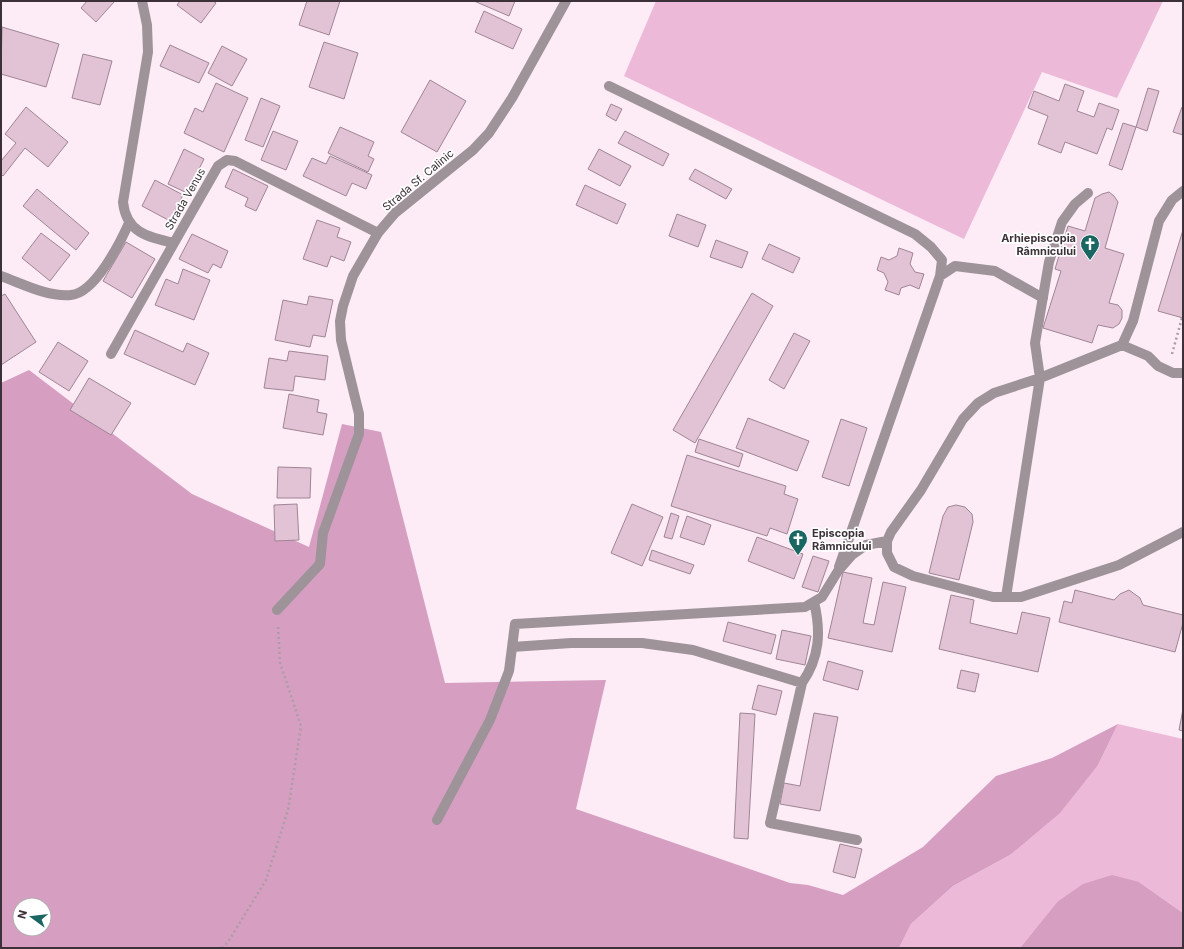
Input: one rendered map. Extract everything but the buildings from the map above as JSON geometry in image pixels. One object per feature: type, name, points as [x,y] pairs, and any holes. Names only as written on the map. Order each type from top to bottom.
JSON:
[{"type":"street","points":[[1,276],[55,295],[73,295],[89,286],[102,271],[120,243],[129,223],[124,214],[123,202],[148,52],[147,25],[142,1]]},
{"type":"street","name":"Strada Sf. Calinic","points":[[277,610],[320,564],[323,533],[359,434],[359,414],[340,340],[340,321],[347,290],[378,233],[395,213],[473,150],[489,133],[512,98],[566,1]]},
{"type":"street","points":[[437,820],[490,720],[509,671],[515,624],[805,607],[822,597],[838,570],[940,276],[942,260],[931,247],[915,234],[609,86]]},
{"type":"street","name":"Strada Venus","points":[[129,223],[142,233],[155,239],[174,243],[218,166],[227,160],[235,161],[378,233]]},
{"type":"street","points":[[1183,191],[1172,200],[1160,221],[1133,321],[1122,345],[1040,378],[994,393],[978,402],[963,419],[921,490],[891,532],[887,541],[887,554],[894,567],[913,576],[993,597],[1021,597],[1119,565],[1183,532]]},
{"type":"street","points":[[1006,597],[1040,378],[1035,343],[1049,262],[1062,222],[1075,204],[1088,192]]},
{"type":"street","points":[[111,354],[174,243]]},
{"type":"street","points":[[940,276],[955,266],[995,271],[1043,298]]},
{"type":"street","points":[[1122,345],[1148,356],[1158,366],[1167,370],[1183,373]]},
{"type":"street","points":[[838,570],[852,555],[866,545],[887,541]]},
{"type":"street","points":[[814,602],[819,624],[817,645],[811,670],[802,683],[770,823],[857,840]]},
{"type":"street","points":[[512,648],[571,643],[642,643],[693,650],[802,683]]},
{"type":"path","points":[[1167,370],[1182,318]]},
{"type":"path","points":[[222,948],[228,942],[266,880],[288,810],[301,726],[280,663],[277,610]]},
{"type":"shaded area","points":[[656,1],[1163,1],[1117,98],[1042,72],[964,239],[624,76]]},
{"type":"shaded area","points":[[29,370],[192,494],[309,547],[342,424],[381,432],[445,683],[606,680],[576,809],[790,883],[808,885],[843,895],[923,847],[996,776],[1052,758],[1118,724],[1098,765],[1060,813],[1010,855],[953,886],[911,924],[899,948],[1,948],[1,383]]},
{"type":"shaded area","points":[[1118,724],[1183,739],[1183,913],[1139,882],[1057,902],[1020,948],[899,948],[911,924],[953,886],[1010,855],[1098,765]]},
{"type":"shaded area","points":[[1112,875],[1139,882],[1183,913],[1183,948],[1020,948],[1057,902],[1083,884]]},
{"type":"place","name":"Arhiepiscopia Râmnicului","points":[[1090,261]]},
{"type":"place","name":"Episcopia Râmnicului","points":[[798,556]]}]
